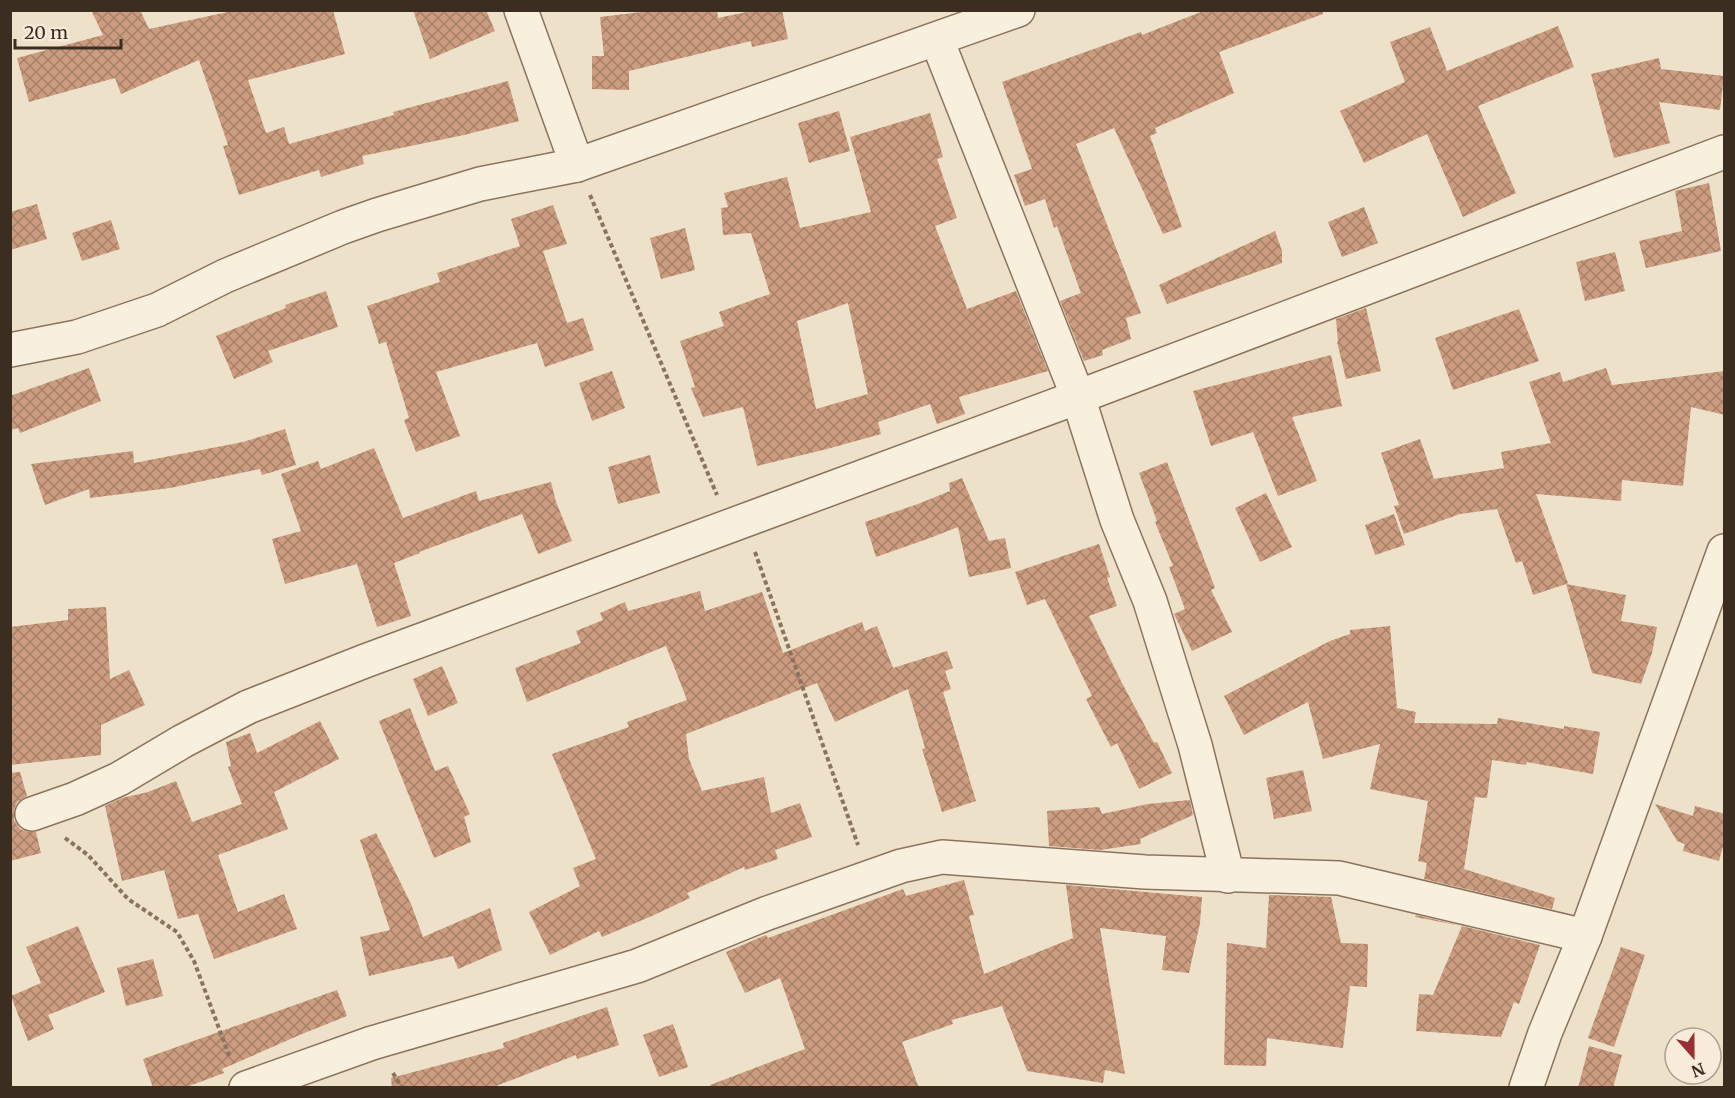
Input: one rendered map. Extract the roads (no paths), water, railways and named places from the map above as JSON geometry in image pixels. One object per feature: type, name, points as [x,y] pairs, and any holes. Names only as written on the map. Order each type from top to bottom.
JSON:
[{"type":"street","points":[[521,10],[577,165]]},
{"type":"street","points":[[10,350],[77,337],[157,310],[225,276],[343,226],[480,184],[577,165],[1018,10]]},
{"type":"street","points":[[937,39],[1077,397],[1117,520],[1150,601],[1195,745],[1228,876]]},
{"type":"street","points":[[32,814],[75,799],[119,779],[183,741],[248,707],[365,661],[1077,397],[1725,152]]},
{"type":"street","points":[[1526,1088],[1545,1033],[1585,936],[1725,551]]},
{"type":"street","points":[[239,1077],[372,1043],[637,966],[765,914],[901,866],[942,857],[1145,873],[1339,878],[1585,936]]}]
